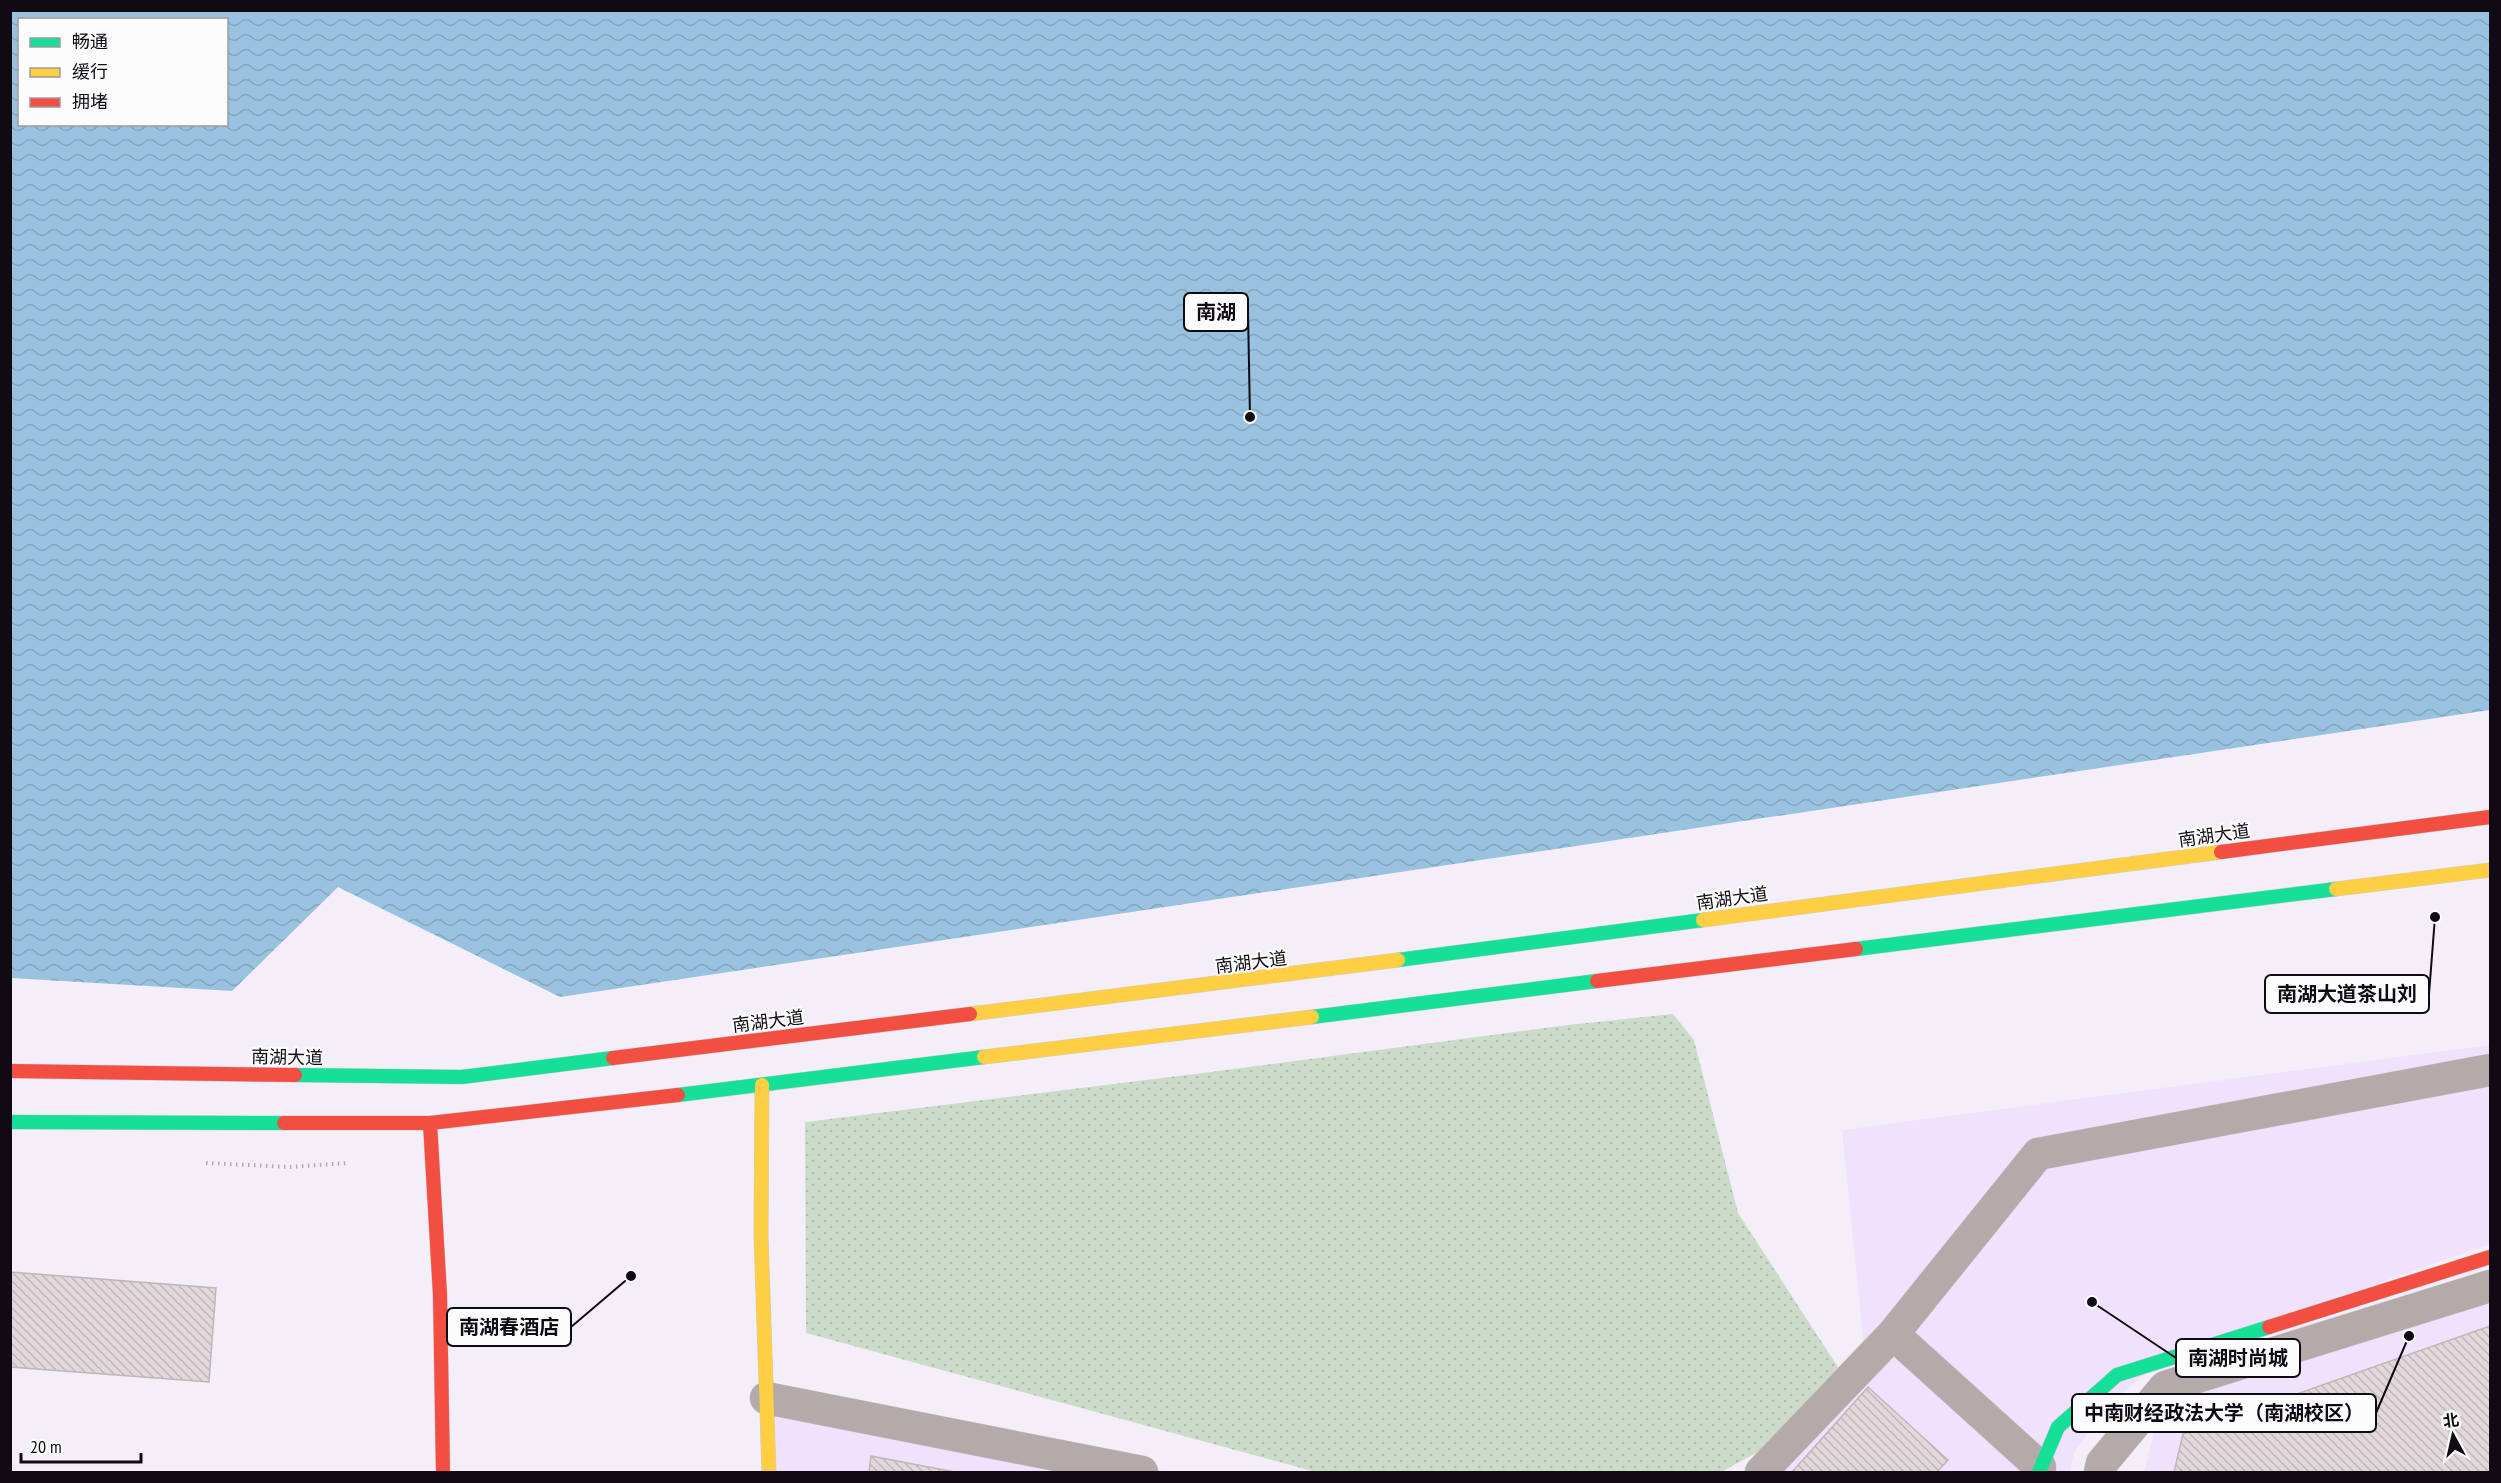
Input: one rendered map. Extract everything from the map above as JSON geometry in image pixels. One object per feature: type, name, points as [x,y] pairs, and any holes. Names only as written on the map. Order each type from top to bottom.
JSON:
[{"type":"main road","name":"南湖大道","points":[[10,1071],[462,1077],[1250,980],[2490,817]]},
{"type":"main road","points":[[10,1122],[430,1123],[762,1085],[2490,870]]},
{"type":"main road","points":[[762,1085],[761,1236],[768,1473]]},
{"type":"main road","points":[[430,1123],[440,1295],[443,1473]]},
{"type":"main road","points":[[2040,1470],[2058,1427],[2117,1375],[2490,1257]]},
{"type":"street","points":[[1761,1473],[1893,1334],[2038,1154],[2490,1071]]},
{"type":"street","points":[[2100,1473],[2102,1462],[2165,1386],[2490,1286]]},
{"type":"street","points":[[1893,1334],[2040,1470]]},
{"type":"street","points":[[766,1398],[1142,1473]]},
{"type":"shaded area","points":[[2490,1045],[2490,1244],[2159,1361],[2107,1407],[2074,1452],[2070,1472],[1762,1472],[1868,1387],[1842,1130]]},
{"type":"shaded area","points":[[2490,1286],[2490,1472],[2144,1472],[2165,1387]]},
{"type":"shaded area","points":[[766,1398],[1170,1472],[766,1472]]},
{"type":"green space","points":[[1673,1014],[1694,1040],[1738,1213],[1845,1378],[1771,1445],[1721,1472],[1316,1472],[806,1333],[805,1122],[1568,1025]]},
{"type":"water","points":[[10,11],[2490,11],[2490,710],[560,997],[338,887],[232,991],[11,978]]},
{"type":"building","points":[[10,1272],[216,1288],[209,1382],[10,1367]]},
{"type":"building","points":[[2490,1326],[2490,1472],[2174,1472],[2183,1434]]},
{"type":"building","points":[[1868,1387],[1948,1460],[1937,1472],[1792,1472]]},
{"type":"building","points":[[1868,1387],[1948,1460],[1937,1472],[1792,1472]]},
{"type":"building","points":[[871,1456],[955,1472],[869,1472]]},
{"type":"traffic: fast","points":[[1856,949],[2336,889]]},
{"type":"traffic: fast","points":[[1398,960],[1703,920]]},
{"type":"traffic: fast","points":[[1312,1017],[1597,981]]},
{"type":"traffic: fast","points":[[678,1095],[984,1057]]},
{"type":"traffic: fast","points":[[295,1075],[462,1077],[613,1058]]},
{"type":"traffic: fast","points":[[10,1122],[284,1123]]},
{"type":"traffic: fast","points":[[2039,1472],[2058,1427],[2117,1375],[2269,1327]]},
{"type":"traffic: slow","points":[[1703,920],[2221,852]]},
{"type":"traffic: slow","points":[[2336,889],[2490,870]]},
{"type":"traffic: slow","points":[[970,1014],[1398,960]]},
{"type":"traffic: slow","points":[[984,1057],[1312,1017]]},
{"type":"traffic: slow","points":[[762,1085],[761,1236],[769,1472]]},
{"type":"traffic: jam","points":[[2221,852],[2490,817]]},
{"type":"traffic: jam","points":[[1597,981],[1856,949]]},
{"type":"traffic: jam","points":[[613,1058],[970,1014]]},
{"type":"traffic: jam","points":[[10,1071],[295,1075]]},
{"type":"traffic: jam","points":[[284,1123],[430,1123],[678,1095]]},
{"type":"traffic: jam","points":[[430,1123],[440,1295],[443,1472]]},
{"type":"traffic: jam","points":[[2269,1327],[2490,1257]]},
{"type":"place","name":"南湖","points":[[1250,417]]},
{"type":"place","name":"南湖大道茶山刘","points":[[2435,917]]},
{"type":"place","name":"南湖春酒店","points":[[631,1276]]},
{"type":"place","name":"南湖时尚城","points":[[2092,1302]]},
{"type":"place","name":"中南财经政法大学（南湖校区）","points":[[2409,1336]]}]
